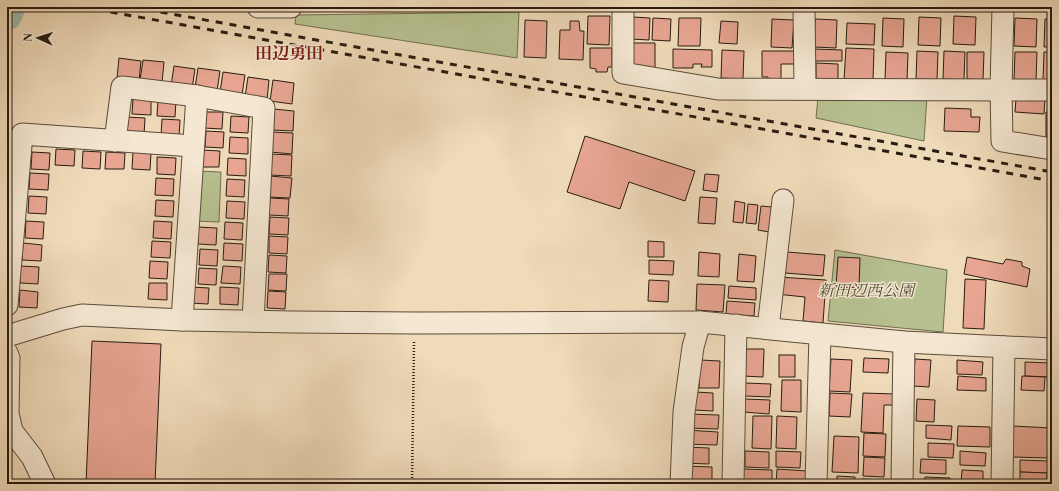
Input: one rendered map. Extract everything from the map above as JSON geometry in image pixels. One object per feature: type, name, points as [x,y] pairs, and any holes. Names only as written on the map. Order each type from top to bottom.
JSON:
[{"type":"street","points":[[258,7],[291,7]]},
{"type":"street","points":[[623,7],[623,73],[718,89],[1052,90]]},
{"type":"street","points":[[804,7],[805,89]]},
{"type":"street","points":[[1003,7],[1001,89],[1002,141],[1052,149]]},
{"type":"street","points":[[115,141],[122,87],[197,96],[264,108],[252,321]]},
{"type":"street","points":[[182,320],[197,96]]},
{"type":"street","points":[[7,305],[22,134],[193,146]]},
{"type":"street","points":[[768,328],[783,200]]},
{"type":"street","points":[[7,336],[63,319],[82,315],[182,320],[415,323],[700,322],[904,342],[1052,349]]},
{"type":"street","points":[[681,484],[684,412],[693,347],[700,322]]},
{"type":"street","points":[[733,484],[736,325]]},
{"type":"street","points":[[816,484],[820,334]]},
{"type":"street","points":[[902,484],[904,342]]},
{"type":"street","points":[[1002,484],[1004,347]]},
{"type":"street","points":[[7,353],[9,358],[8,413],[12,430],[32,457],[45,484]]},
{"type":"path","points":[[412,484],[415,323]]},
{"type":"green space","points":[[519,12],[517,58],[295,24],[296,15]]},
{"type":"green space","points":[[818,97],[927,97],[924,141],[816,118]]},
{"type":"green space","points":[[197,171],[221,172],[219,222],[194,221]]},
{"type":"green space","name":"新田辺西公園","points":[[835,250],[947,270],[943,332],[828,321]]},
{"type":"building","points":[[588,16],[610,16],[609,45],[587,44]]},
{"type":"building","points":[[954,16],[976,17],[975,45],[953,44]]},
{"type":"building","points":[[633,17],[650,18],[649,40],[631,39]]},
{"type":"building","points":[[919,17],[941,18],[940,46],[918,45]]},
{"type":"building","points":[[653,18],[671,19],[670,41],[652,40]]},
{"type":"building","points":[[679,18],[701,18],[700,46],[678,46]]},
{"type":"building","points":[[883,18],[904,19],[903,47],[882,46]]},
{"type":"building","points":[[1015,18],[1037,19],[1036,47],[1014,46]]},
{"type":"building","points":[[772,19],[794,20],[792,48],[771,47]]},
{"type":"building","points":[[815,19],[837,20],[836,48],[814,47]]},
{"type":"building","points":[[1045,19],[1052,19],[1052,47],[1044,47]]},
{"type":"building","points":[[525,20],[547,21],[546,58],[524,57]]},
{"type":"building","points":[[570,21],[579,21],[580,31],[584,31],[583,60],[559,59],[560,30],[570,30]]},
{"type":"building","points":[[721,21],[738,22],[737,44],[719,43]]},
{"type":"building","points":[[847,23],[875,24],[874,45],[846,44]]},
{"type":"building","points":[[633,43],[655,43],[655,71],[633,68]]},
{"type":"building","points":[[590,48],[612,48],[612,67],[608,67],[607,72],[596,72],[596,69],[590,68]]},
{"type":"building","points":[[846,48],[874,49],[873,81],[844,80]]},
{"type":"building","points":[[673,49],[712,50],[712,67],[701,67],[702,64],[693,64],[693,68],[673,68]]},
{"type":"building","points":[[814,49],[842,50],[842,61],[813,61]]},
{"type":"building","points":[[722,50],[744,51],[743,79],[721,78]]},
{"type":"building","points":[[762,51],[797,51],[797,64],[781,64],[781,82],[768,82],[768,77],[762,77]]},
{"type":"building","points":[[917,51],[938,52],[937,80],[916,79]]},
{"type":"building","points":[[944,51],[965,52],[964,80],[943,79]]},
{"type":"building","points":[[886,52],[908,53],[907,81],[885,80]]},
{"type":"building","points":[[967,52],[984,52],[983,80],[967,79]]},
{"type":"building","points":[[1015,52],[1037,52],[1036,80],[1014,80]]},
{"type":"building","points":[[1044,52],[1052,52],[1052,80],[1043,80]]},
{"type":"building","points":[[119,58],[141,61],[139,81],[117,78]]},
{"type":"building","points":[[143,60],[164,62],[162,83],[140,80]]},
{"type":"building","points":[[816,63],[838,64],[838,80],[816,80]]},
{"type":"building","points":[[174,66],[195,69],[192,89],[171,86]]},
{"type":"building","points":[[198,68],[220,71],[217,91],[195,88]]},
{"type":"building","points":[[223,72],[245,75],[242,95],[220,92]]},
{"type":"building","points":[[248,77],[269,80],[267,100],[245,97]]},
{"type":"building","points":[[273,80],[294,83],[292,104],[270,101]]},
{"type":"building","points":[[133,98],[151,99],[151,115],[132,114]]},
{"type":"building","points":[[1016,99],[1045,99],[1044,114],[1015,112]]},
{"type":"building","points":[[158,100],[176,101],[175,117],[157,116]]},
{"type":"building","points":[[1050,106],[1052,106],[1052,140],[1046,139],[1046,112],[1050,112]]},
{"type":"building","points":[[945,108],[971,109],[971,117],[980,117],[979,132],[944,131]]},
{"type":"building","points":[[273,109],[294,111],[293,131],[272,130]]},
{"type":"building","points":[[205,112],[223,112],[222,129],[204,128]]},
{"type":"building","points":[[231,116],[249,117],[248,133],[230,132]]},
{"type":"building","points":[[126,117],[145,118],[144,135],[126,134]]},
{"type":"building","points":[[162,119],[180,120],[179,137],[161,136]]},
{"type":"building","points":[[7,130],[10,130],[9,147],[7,147]]},
{"type":"building","points":[[206,131],[224,132],[223,148],[205,147]]},
{"type":"building","points":[[272,132],[293,133],[292,154],[270,152]]},
{"type":"building","points":[[585,136],[695,171],[685,201],[629,182],[620,209],[567,192]]},
{"type":"building","points":[[230,137],[248,138],[248,154],[229,153]]},
{"type":"building","points":[[7,148],[9,148],[8,164],[7,164]]},
{"type":"building","points":[[56,149],[75,150],[74,166],[55,165]]},
{"type":"building","points":[[202,150],[220,151],[219,167],[201,167]]},
{"type":"building","points":[[83,151],[101,152],[100,169],[82,168]]},
{"type":"building","points":[[32,152],[50,153],[49,170],[31,169]]},
{"type":"building","points":[[106,152],[125,153],[124,169],[105,169]]},
{"type":"building","points":[[133,152],[151,153],[150,170],[132,169]]},
{"type":"building","points":[[270,154],[292,155],[291,176],[269,175]]},
{"type":"building","points":[[157,157],[176,158],[175,175],[157,174]]},
{"type":"building","points":[[228,158],[246,159],[246,176],[227,175]]},
{"type":"building","points":[[30,173],[49,174],[48,190],[29,189]]},
{"type":"building","points":[[705,174],[719,175],[717,192],[703,190]]},
{"type":"building","points":[[270,176],[292,178],[290,198],[269,197]]},
{"type":"building","points":[[156,178],[174,179],[173,196],[155,195]]},
{"type":"building","points":[[227,179],[245,180],[244,197],[226,196]]},
{"type":"building","points":[[29,196],[47,197],[46,214],[28,213]]},
{"type":"building","points":[[700,197],[717,198],[715,224],[698,223]]},
{"type":"building","points":[[270,198],[289,199],[288,216],[269,215]]},
{"type":"building","points":[[156,200],[174,201],[173,217],[155,216]]},
{"type":"building","points":[[227,201],[245,202],[244,219],[226,218]]},
{"type":"building","points":[[735,201],[745,203],[743,223],[733,222]]},
{"type":"building","points":[[748,204],[758,205],[756,224],[746,223]]},
{"type":"building","points":[[761,206],[772,207],[769,232],[758,230]]},
{"type":"building","points":[[270,217],[289,218],[288,235],[269,234]]},
{"type":"building","points":[[26,221],[44,222],[43,239],[25,238]]},
{"type":"building","points":[[154,221],[172,222],[171,239],[153,238]]},
{"type":"building","points":[[225,222],[243,223],[242,240],[224,239]]},
{"type":"building","points":[[198,227],[217,228],[216,245],[198,244]]},
{"type":"building","points":[[269,236],[288,237],[287,254],[269,253]]},
{"type":"building","points":[[152,241],[171,242],[170,258],[151,257]]},
{"type":"building","points":[[648,241],[664,242],[664,257],[648,257]]},
{"type":"building","points":[[23,243],[42,245],[41,261],[22,260]]},
{"type":"building","points":[[224,243],[243,244],[242,261],[223,260]]},
{"type":"building","points":[[200,249],[218,250],[217,266],[199,265]]},
{"type":"building","points":[[699,252],[720,254],[719,277],[698,276]]},
{"type":"building","points":[[787,252],[825,255],[823,276],[785,273]]},
{"type":"building","points":[[739,254],[756,256],[754,282],[737,281]]},
{"type":"building","points":[[269,255],[287,256],[286,273],[268,272]]},
{"type":"building","points":[[838,257],[860,258],[859,288],[836,287]]},
{"type":"building","points":[[967,257],[1003,264],[1006,259],[1022,262],[1022,266],[1030,269],[1027,287],[964,274]]},
{"type":"building","points":[[649,260],[674,261],[673,275],[649,274]]},
{"type":"building","points":[[150,261],[168,262],[167,279],[149,278]]},
{"type":"building","points":[[20,266],[39,267],[38,284],[20,283]]},
{"type":"building","points":[[223,266],[241,267],[240,284],[221,283]]},
{"type":"building","points":[[199,268],[217,269],[216,285],[198,284]]},
{"type":"building","points":[[269,274],[287,274],[286,291],[268,290]]},
{"type":"building","points":[[778,277],[826,280],[823,323],[803,321],[805,297],[776,294]]},
{"type":"building","points":[[965,279],[986,280],[984,329],[963,328]]},
{"type":"building","points":[[649,280],[669,281],[668,302],[648,301]]},
{"type":"building","points":[[149,283],[167,283],[167,300],[148,299]]},
{"type":"building","points":[[697,284],[725,285],[723,312],[696,310]]},
{"type":"building","points":[[729,286],[756,288],[756,300],[728,298]]},
{"type":"building","points":[[191,287],[209,288],[208,304],[190,303]]},
{"type":"building","points":[[220,287],[239,288],[238,305],[220,304]]},
{"type":"building","points":[[20,290],[38,292],[37,308],[19,307]]},
{"type":"building","points":[[268,291],[286,292],[285,309],[267,308]]},
{"type":"building","points":[[727,301],[755,303],[754,316],[726,314]]},
{"type":"building","points":[[92,341],[161,344],[155,484],[86,484]]},
{"type":"building","points":[[744,349],[764,349],[763,377],[743,376]]},
{"type":"building","points":[[779,355],[795,355],[795,377],[779,377]]},
{"type":"building","points":[[864,358],[889,359],[888,373],[863,372]]},
{"type":"building","points":[[831,359],[852,360],[850,392],[829,391]]},
{"type":"building","points":[[915,359],[931,360],[929,387],[913,386]]},
{"type":"building","points":[[700,360],[720,361],[719,388],[699,388]]},
{"type":"building","points":[[957,360],[983,362],[982,375],[957,374]]},
{"type":"building","points":[[1025,362],[1051,363],[1051,377],[1025,376]]},
{"type":"building","points":[[958,376],[986,378],[986,391],[957,390]]},
{"type":"building","points":[[1022,376],[1045,377],[1044,391],[1021,390]]},
{"type":"building","points":[[782,380],[801,380],[801,412],[781,411]]},
{"type":"building","points":[[745,383],[771,384],[770,397],[745,396]]},
{"type":"building","points":[[695,392],[713,393],[713,411],[694,410]]},
{"type":"building","points":[[830,393],[852,394],[850,417],[829,416]]},
{"type":"building","points":[[863,393],[895,394],[894,405],[884,405],[883,433],[861,432]]},
{"type":"building","points":[[745,399],[770,400],[769,414],[744,412]]},
{"type":"building","points":[[917,399],[935,400],[934,422],[916,421]]},
{"type":"building","points":[[687,414],[719,415],[718,429],[686,428]]},
{"type":"building","points":[[753,416],[772,416],[771,449],[752,448]]},
{"type":"building","points":[[777,416],[797,417],[796,449],[776,448]]},
{"type":"building","points":[[926,425],[952,426],[951,440],[926,438]]},
{"type":"building","points":[[958,426],[990,427],[990,447],[957,446]]},
{"type":"building","points":[[1013,426],[1051,428],[1049,458],[1011,457]]},
{"type":"building","points":[[686,430],[718,432],[717,445],[685,444]]},
{"type":"building","points":[[864,433],[886,434],[885,457],[863,456]]},
{"type":"building","points":[[834,436],[859,437],[858,473],[832,472]]},
{"type":"building","points":[[928,443],[954,444],[953,458],[928,457]]},
{"type":"building","points":[[685,447],[709,448],[709,464],[684,463]]},
{"type":"building","points":[[745,451],[769,452],[769,468],[745,467]]},
{"type":"building","points":[[776,451],[801,452],[800,468],[776,467]]},
{"type":"building","points":[[960,451],[986,453],[985,466],[960,465]]},
{"type":"building","points":[[864,457],[885,458],[884,477],[863,476]]},
{"type":"building","points":[[921,459],[946,460],[946,474],[920,473]]},
{"type":"building","points":[[1020,460],[1048,461],[1048,473],[1020,472]]},
{"type":"building","points":[[684,466],[712,467],[712,484],[683,484]]},
{"type":"building","points":[[743,469],[772,470],[772,484],[742,484]]},
{"type":"building","points":[[777,469],[807,471],[806,484],[776,484]]},
{"type":"building","points":[[962,470],[983,471],[983,484],[961,484]]},
{"type":"building","points":[[1020,472],[1047,473],[1047,483],[1020,482]]},
{"type":"building","points":[[837,476],[855,477],[855,484],[837,484]]},
{"type":"building","points":[[925,477],[950,478],[950,484],[924,484]]},
{"type":"building","points":[[862,479],[884,480],[883,484],[862,484]]},
{"type":"waterway","points":[[7,16],[11,7]]},
{"type":"railway","points":[[83,7],[1052,181]]},
{"type":"railway","points":[[133,7],[1052,172]]},
{"type":"district","name":"田辺勇田","points":[[289,53]]}]
